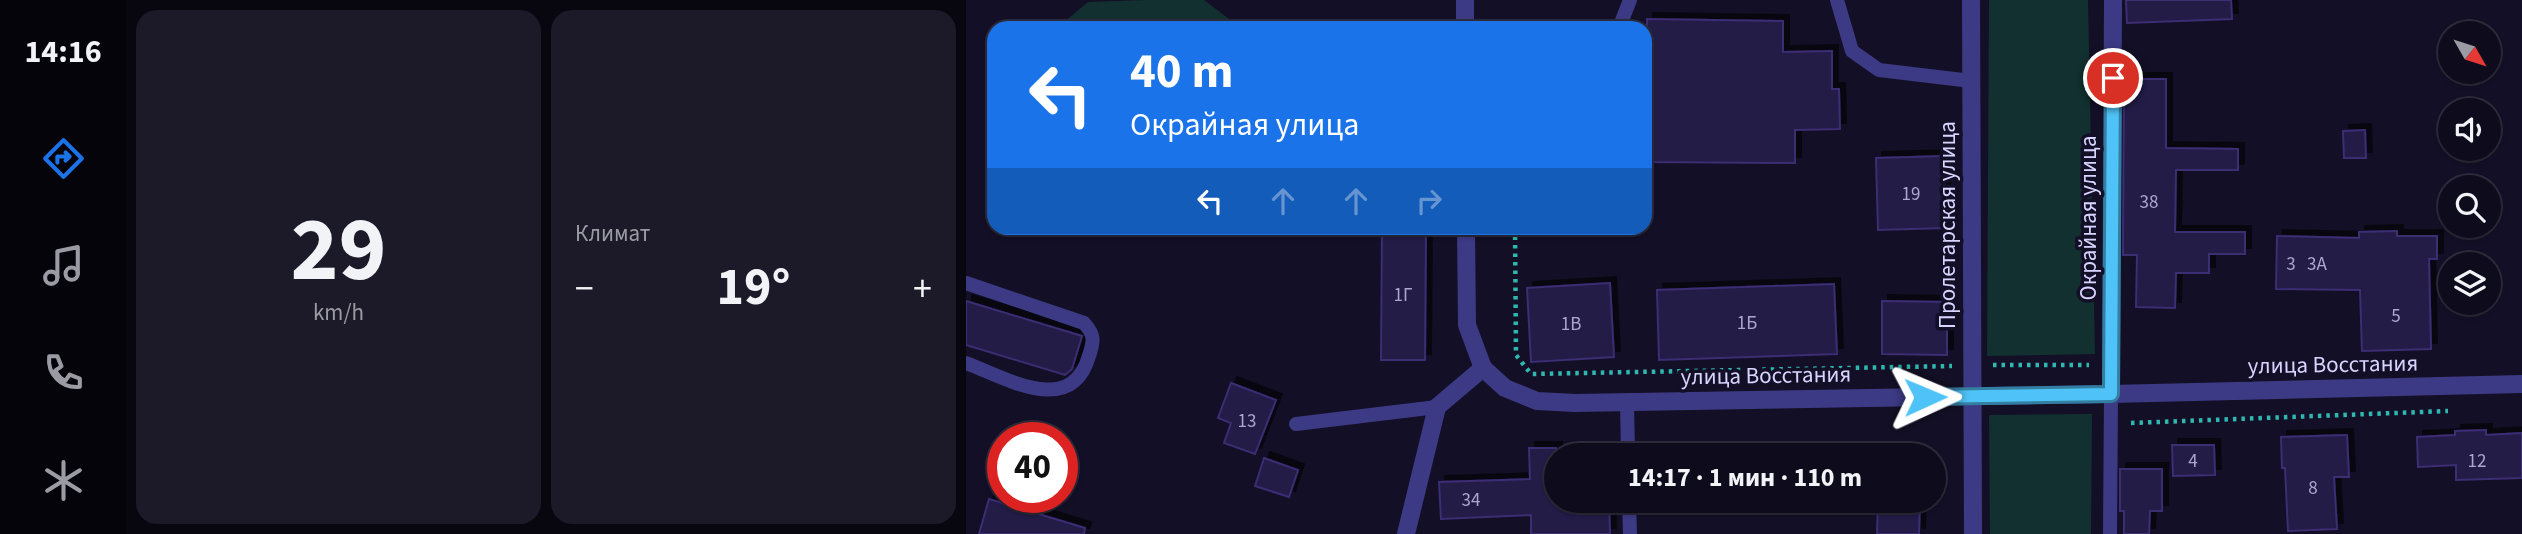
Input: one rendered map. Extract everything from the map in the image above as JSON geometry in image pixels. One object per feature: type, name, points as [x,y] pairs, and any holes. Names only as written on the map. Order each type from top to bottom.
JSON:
[{"type":"street","points":[[1465,0],[1465,21]]},
{"type":"street","name":"Пролетарская улица","points":[[1971,0],[1973,534]]},
{"type":"street","name":"Окрайная улица","points":[[2111,394],[2113,0]]},
{"type":"street","points":[[1406,534],[1437,407],[1483,369],[1467,325],[1466,235]]},
{"type":"street","name":"улица Восстания","points":[[1483,369],[1505,388],[1537,401],[2111,394],[2522,384]]},
{"type":"lane","points":[[1622,21],[1630,0]]},
{"type":"lane","points":[[1837,0],[1852,51],[1879,70],[1971,80]]},
{"type":"lane","points":[[966,284],[1084,323],[1093,333],[1094,340],[1086,366],[1077,382],[1062,390],[1035,389],[966,363]]},
{"type":"lane","points":[[2110,534],[2111,394]]},
{"type":"lane","points":[[1627,402],[1628,443]]},
{"type":"lane","points":[[1296,424],[1437,407]]},
{"type":"lane","points":[[1629,513],[1630,534]]},
{"type":"path","points":[[1515,235],[1516,355],[1531,374],[2111,364]]},
{"type":"path","points":[[2112,423],[2454,411]]},
{"type":"green space","points":[[1204,0],[1232,21],[1065,21],[1088,2]]},
{"type":"green space","points":[[1989,0],[2088,0],[2095,354],[1987,356]]},
{"type":"green space","points":[[2092,414],[2091,534],[1990,534],[1989,415]]},
{"type":"building","points":[[2126,0],[2231,0],[2232,19],[2127,23]]},
{"type":"building","points":[[1647,19],[1783,21],[1783,52],[1832,51],[1832,89],[1839,89],[1840,129],[1795,130],[1795,163],[1652,162],[1652,21]]},
{"type":"building","points":[[2124,79],[2166,79],[2166,148],[2238,149],[2238,170],[2176,170],[2175,232],[2245,232],[2245,254],[2209,254],[2209,273],[2176,273],[2175,308],[2136,307],[2137,255],[2123,255]]},
{"type":"building","points":[[2365,130],[2366,158],[2344,158],[2343,131]]},
{"type":"building","points":[[1944,156],[1945,228],[1878,230],[1876,158]]},
{"type":"building","points":[[2397,231],[2397,236],[2437,236],[2437,259],[2429,259],[2431,349],[2362,351],[2360,290],[2276,289],[2277,236],[2359,238],[2359,232]]},
{"type":"building","points":[[1382,235],[1426,235],[1425,360],[1381,360]]},
{"type":"building","points":[[1610,283],[1614,357],[1531,362],[1527,288]]},
{"type":"building","points":[[1834,284],[1837,354],[1659,360],[1657,290]]},
{"type":"building","points":[[966,301],[1082,336],[1072,369],[1065,375],[966,345]]},
{"type":"building","points":[[1882,301],[1947,302],[1947,355],[1882,354]]},
{"type":"building","points":[[1231,383],[1276,400],[1255,454],[1224,443],[1231,423],[1218,418]]},
{"type":"building","points":[[2486,430],[2486,435],[2522,433],[2522,478],[2456,480],[2456,465],[2418,467],[2417,437],[2455,435],[2455,431]]},
{"type":"building","points":[[2347,435],[2349,477],[2334,477],[2337,529],[2288,531],[2281,437]]},
{"type":"building","points":[[2172,445],[2214,445],[2215,475],[2173,476]]},
{"type":"building","points":[[1529,448],[1544,448],[1544,513],[1609,513],[1610,534],[1531,534],[1531,515],[1441,519],[1439,482],[1530,479]]},
{"type":"building","points":[[1264,458],[1298,470],[1289,497],[1255,486]]},
{"type":"building","points":[[2120,469],[2162,469],[2162,511],[2150,511],[2149,534],[2124,534],[2124,511],[2120,511]]},
{"type":"building","points":[[987,506],[987,513],[1035,513],[1085,528],[1084,534],[979,534]]},
{"type":"building","points":[[1878,513],[1920,513],[1919,534],[1877,534]]},
{"type":"route","points":[[1925,397],[2111,394],[2113,78]]}]
